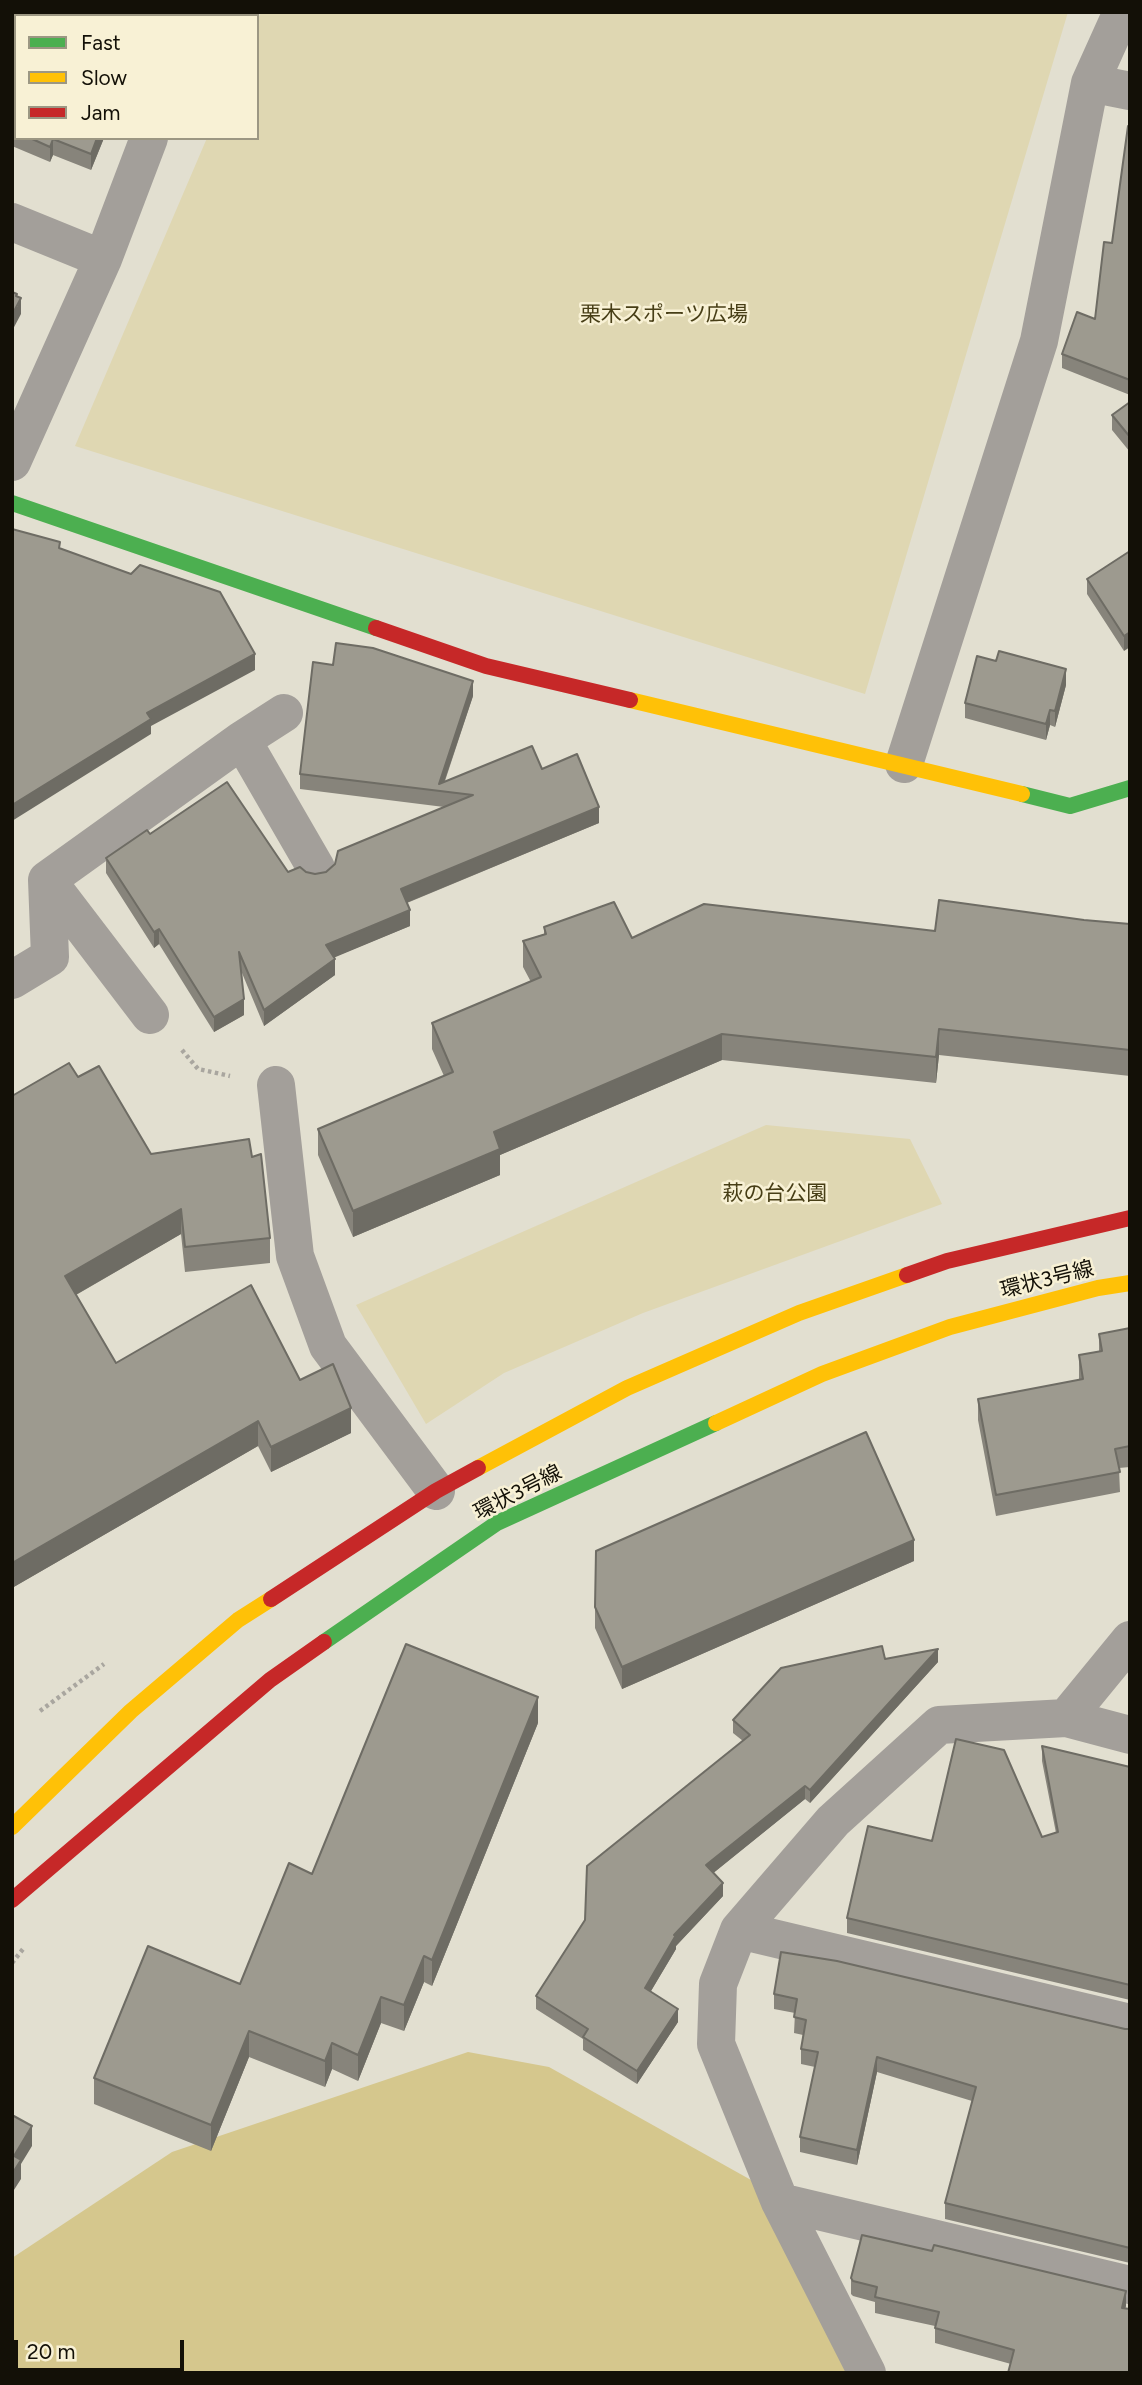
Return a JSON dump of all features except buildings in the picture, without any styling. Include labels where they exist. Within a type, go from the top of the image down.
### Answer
[{"type":"street","points":[[904,764],[1039,341],[1090,83],[1122,12]]},
{"type":"street","points":[[1090,83],[1130,91]]},
{"type":"street","points":[[12,462],[103,259],[148,140]]},
{"type":"street","points":[[12,222],[103,259]]},
{"type":"street","points":[[12,503],[486,666],[904,764],[1070,806],[1130,788]]},
{"type":"street","points":[[47,880],[284,712]]},
{"type":"street","points":[[242,740],[316,868]]},
{"type":"street","points":[[12,980],[50,957],[47,880]]},
{"type":"street","points":[[47,880],[150,1015]]},
{"type":"street","points":[[276,1085],[295,1256],[328,1346],[436,1491]]},
{"type":"street","name":"環状3号線","points":[[12,1827],[131,1711],[238,1620],[436,1491],[627,1388],[799,1313],[947,1262],[1130,1218]]},
{"type":"street","name":"環状3号線","points":[[12,1900],[270,1680],[497,1523],[822,1374],[950,1327],[1098,1288],[1130,1283]]},
{"type":"street","points":[[1066,1718],[1130,1640]]},
{"type":"street","points":[[867,2373],[780,2202],[716,2044],[718,1984],[739,1930],[833,1821],[939,1725],[1066,1718],[1130,1735]]},
{"type":"street","points":[[739,1930],[1130,2023]]},
{"type":"street","points":[[780,2202],[1130,2286]]},
{"type":"path","points":[[150,1015],[198,1069],[276,1085]]},
{"type":"path","points":[[12,1963],[30,1940]]},
{"type":"green space","name":"栗木スポーツ広場","points":[[261,12],[1068,12],[865,694],[75,446],[206,140],[259,140]]},
{"type":"green space","name":"萩の台公園","points":[[766,1125],[910,1139],[942,1204],[643,1313],[504,1373],[426,1424],[356,1305]]},
{"type":"shaded area","points":[[468,2052],[549,2067],[785,2199],[875,2373],[12,2373],[12,2258],[172,2152]]},
{"type":"traffic: fast","points":[[12,503],[376,628]]},
{"type":"traffic: fast","points":[[1022,794],[1070,806],[1130,788]]},
{"type":"traffic: fast","points":[[324,1642],[497,1523],[716,1423]]},
{"type":"traffic: slow","points":[[630,700],[1022,794]]},
{"type":"traffic: slow","points":[[478,1468],[627,1388],[799,1313],[907,1275]]},
{"type":"traffic: slow","points":[[716,1423],[822,1374],[950,1327],[1098,1288],[1130,1283]]},
{"type":"traffic: slow","points":[[12,1827],[131,1711],[238,1620],[271,1599]]},
{"type":"traffic: jam","points":[[376,628],[486,666],[630,700]]},
{"type":"traffic: jam","points":[[907,1275],[947,1261],[1130,1218]]},
{"type":"traffic: jam","points":[[271,1599],[436,1491],[478,1468]]},
{"type":"traffic: jam","points":[[12,1900],[270,1680],[324,1642]]}]
